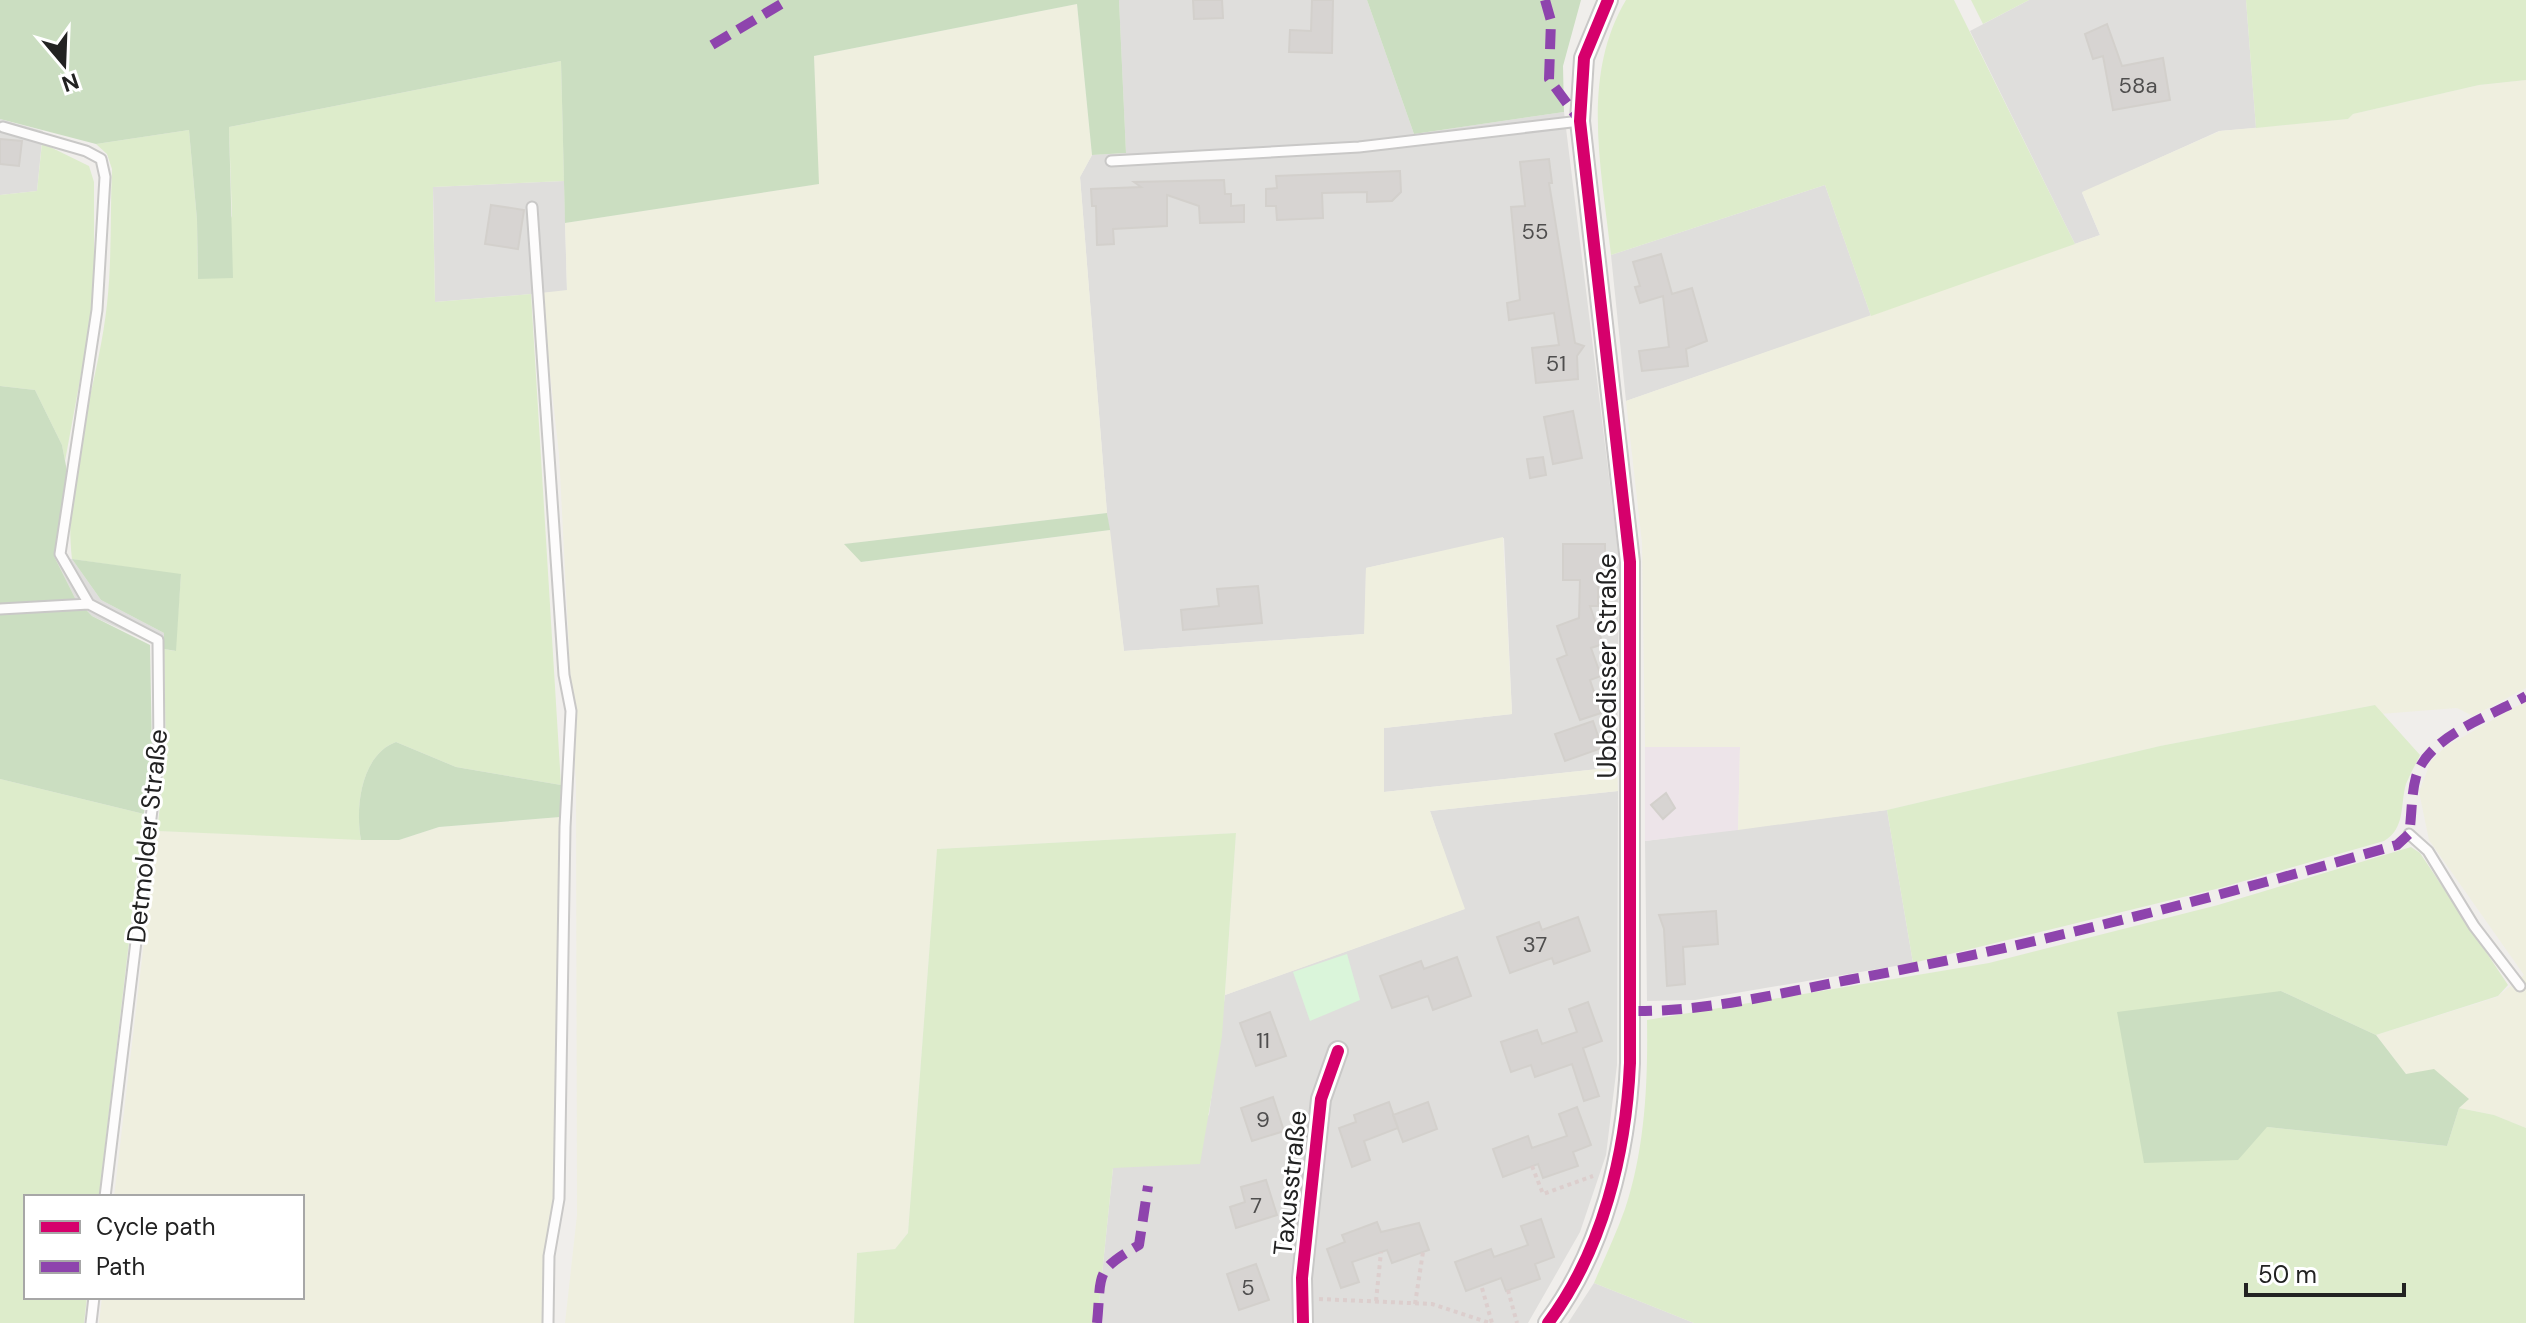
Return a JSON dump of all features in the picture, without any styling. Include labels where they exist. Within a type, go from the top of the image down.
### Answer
[{"type":"street","name":"Ubbedisser Straße","points":[[1548,1323],[1582,1261],[1615,1175],[1627,1112],[1632,1011],[1630,562],[1580,121],[1584,58],[1608,0]]},
{"type":"street","name":"Taxusstraße","points":[[1303,1323],[1302,1298],[1321,1099],[1338,1051]]},
{"type":"lane","points":[[1111,161],[1359,147],[1580,121]]},
{"type":"lane","points":[[0,609],[89,604],[60,554],[97,310],[105,177],[101,159],[86,151],[3,127]]},
{"type":"lane","points":[[532,207],[564,675],[571,711],[565,827],[559,1199],[549,1256],[548,1323]]},
{"type":"lane","name":"Detmolder Straße","points":[[89,604],[158,640],[159,752],[105,1195]]},
{"type":"lane","points":[[2409,834],[2428,851],[2474,926],[2520,986]]},
{"type":"lane","points":[[91,1323],[94,1299]]},
{"type":"path","points":[[1532,1166],[1543,1194],[1603,1173],[1615,1175]]},
{"type":"path","points":[[1376,1302],[1381,1252]]},
{"type":"path","points":[[1415,1304],[1423,1252]]},
{"type":"path","points":[[1482,1288],[1491,1323]]},
{"type":"path","points":[[1508,1290],[1517,1323]]},
{"type":"path","points":[[1302,1298],[1432,1304],[1491,1323]]},
{"type":"shaded area","points":[[1119,0],[1367,0],[1414,134],[1564,112],[1619,558],[1617,767],[1384,792],[1384,728],[1512,714],[1504,538],[1366,568],[1365,634],[1124,651],[1107,513],[1080,177],[1092,155],[1126,153]]},
{"type":"shaded area","points":[[2029,0],[2246,0],[2256,128],[2219,131],[2082,193],[2100,235],[2075,244],[1970,31]]},
{"type":"shaded area","points":[[0,119],[43,131],[37,191],[0,195]]},
{"type":"shaded area","points":[[564,181],[567,291],[435,302],[433,187]]},
{"type":"shaded area","points":[[1825,185],[1871,316],[1626,401],[1611,255]]},
{"type":"shaded area","points":[[54,556],[72,559],[101,600],[164,633],[164,649],[92,616],[75,598]]},
{"type":"shaded area","points":[[1645,747],[1740,747],[1738,830],[1645,841]]},
{"type":"shaded area","points":[[1618,791],[1617,1065],[1606,1155],[1580,1232],[1528,1323],[1097,1323],[1113,1168],[1209,1115],[1225,995],[1464,909],[1430,811]]},
{"type":"shaded area","points":[[1887,810],[1913,963],[1695,1000],[1647,1001],[1645,841]]},
{"type":"shaded area","points":[[1594,1283],[1694,1323],[1568,1323]]},
{"type":"green space","points":[[0,0],[1119,0],[1126,153],[1092,155],[1077,4],[814,56],[819,184],[565,223],[561,61],[229,127],[233,278],[198,279],[197,220],[189,130],[96,144],[0,119]]},
{"type":"green space","points":[[1367,0],[1581,0],[1563,66],[1564,112],[1414,134]]},
{"type":"green space","points":[[1626,0],[1954,0],[2075,244],[1871,316],[1825,185],[1611,255],[1600,158],[1599,92],[1603,61],[1612,30]]},
{"type":"green space","points":[[1971,0],[2029,0],[1983,24]]},
{"type":"green space","points":[[2246,0],[2526,0],[2526,80],[2479,85],[2353,114],[2348,119],[2256,128]]},
{"type":"green space","points":[[1077,4],[1092,155],[1080,177],[1107,513],[845,544],[862,562],[1110,530],[1124,651],[1364,634],[1366,568],[1503,537],[1512,714],[1384,728],[1384,792],[1617,767],[1618,791],[1430,811],[1465,909],[1225,995],[1236,833],[937,849],[908,1233],[895,1249],[857,1253],[854,1323],[565,1323],[577,1215],[576,785],[559,454],[541,293],[567,290],[565,223],[818,184],[814,56]]},
{"type":"green space","points":[[561,61],[564,181],[433,187],[433,202],[435,302],[531,294],[561,785],[456,767],[396,742],[375,758],[363,784],[359,813],[361,840],[157,831],[166,755],[164,649],[175,651],[181,575],[72,559],[70,527],[76,463],[103,336],[110,271],[112,169],[107,154],[96,144],[189,130],[197,220],[198,279],[232,216],[229,127]]},
{"type":"green space","points":[[2526,80],[2526,688],[2473,716],[2457,708],[2380,714],[2375,705],[2160,746],[1887,810],[1738,830],[1740,747],[1645,747],[1642,543],[1626,401],[2100,235],[2082,192],[2220,131],[2348,119],[2353,114],[2479,85]]},
{"type":"green space","points":[[42,143],[89,166],[94,182],[94,304],[65,461],[62,445],[35,390],[0,386],[0,195],[37,191]]},
{"type":"green space","points":[[0,386],[35,390],[62,445],[67,471],[54,556],[75,598],[92,616],[150,645],[152,753],[144,814],[0,779]]},
{"type":"green space","points":[[1107,513],[1110,530],[861,562],[844,544]]},
{"type":"green space","points":[[72,559],[181,574],[176,651],[164,649],[164,633],[101,600]]},
{"type":"green space","points":[[2526,701],[2526,1128],[2494,1115],[2459,1108],[2468,1099],[2406,1074],[2376,1035],[2497,997],[2524,975],[2429,840],[2419,792],[2431,761],[2445,747]]},
{"type":"green space","points":[[2375,705],[2420,755],[2406,784],[2399,823],[2384,841],[2216,889],[1913,963],[1887,810],[2160,746]]},
{"type":"green space","points":[[396,742],[456,767],[561,785],[560,817],[439,827],[399,840],[361,840],[360,798],[368,770],[384,749]]},
{"type":"green space","points":[[0,779],[144,814],[99,1195],[24,1195],[24,1299],[87,1299],[84,1323],[0,1323]]},
{"type":"green space","points":[[560,817],[559,1224],[547,1323],[99,1323],[102,1299],[304,1299],[304,1195],[114,1195],[157,831],[399,840],[439,827]]},
{"type":"green space","points":[[1236,833],[1222,1036],[1200,1164],[1113,1168],[1097,1323],[854,1323],[857,1253],[895,1249],[908,1233],[937,849]]},
{"type":"green space","points":[[2411,847],[2420,853],[2508,985],[2498,996],[2376,1035],[2281,991],[2267,1127],[2447,1146],[2459,1108],[2494,1115],[2526,1128],[2526,1323],[1694,1323],[1594,1283],[1625,1209],[1637,1163],[1646,1092],[1647,1020],[1989,963],[2218,905]]},
{"type":"green space","points":[[1347,954],[1360,1000],[1310,1021],[1293,972]]},
{"type":"green space","points":[[2281,991],[2376,1035],[2406,1074],[2434,1069],[2469,1099],[2459,1108],[2447,1146],[2267,1127],[2238,1160],[2144,1163],[2117,1012]]},
{"type":"building","points":[[1193,0],[1222,0],[1223,18],[1194,19]]},
{"type":"building","points":[[1312,0],[1333,0],[1332,53],[1289,52],[1290,30],[1311,31]]},
{"type":"building","points":[[2107,24],[2122,66],[2163,58],[2170,100],[2113,110],[2103,56],[2093,59],[2085,34]]},
{"type":"building","points":[[0,139],[22,141],[19,166],[0,164]]},
{"type":"building","points":[[1549,159],[1552,183],[1549,183],[1575,343],[1584,346],[1577,356],[1578,379],[1536,383],[1532,348],[1559,345],[1554,313],[1509,320],[1507,303],[1520,300],[1511,207],[1525,206],[1520,162]]},
{"type":"building","points":[[1400,171],[1401,192],[1392,201],[1367,202],[1367,192],[1322,193],[1323,218],[1277,220],[1276,206],[1266,206],[1266,189],[1277,188],[1276,176]]},
{"type":"building","points":[[1224,180],[1225,194],[1231,194],[1231,206],[1244,205],[1244,222],[1200,223],[1199,206],[1167,195],[1167,226],[1113,229],[1114,244],[1097,245],[1096,206],[1092,206],[1091,189],[1141,187],[1134,182]]},
{"type":"building","points":[[491,205],[524,210],[518,249],[485,244]]},
{"type":"building","points":[[1661,254],[1672,294],[1692,288],[1707,341],[1686,349],[1688,366],[1642,371],[1639,351],[1669,347],[1663,296],[1640,303],[1635,287],[1640,286],[1633,262]]},
{"type":"building","points":[[1573,411],[1582,458],[1553,464],[1544,417]]},
{"type":"building","points":[[1543,457],[1546,475],[1530,478],[1527,459]]},
{"type":"building","points":[[1563,544],[1605,544],[1605,580],[1598,580],[1598,606],[1590,606],[1603,644],[1591,648],[1601,676],[1590,680],[1601,713],[1580,720],[1557,659],[1567,655],[1557,626],[1579,618],[1580,580],[1563,580]]},
{"type":"building","points":[[1258,586],[1262,623],[1183,630],[1181,610],[1219,606],[1217,589]]},
{"type":"building","points":[[1593,721],[1602,748],[1565,761],[1555,734]]},
{"type":"building","points":[[1666,793],[1675,808],[1663,819],[1651,805]]},
{"type":"building","points":[[1716,911],[1718,944],[1683,947],[1685,984],[1667,986],[1664,929],[1659,915]]},
{"type":"building","points":[[1578,917],[1590,951],[1554,964],[1552,958],[1510,973],[1497,937],[1539,922],[1542,930]]},
{"type":"building","points":[[1457,957],[1471,996],[1433,1010],[1428,996],[1392,1008],[1380,976],[1421,961],[1424,969]]},
{"type":"building","points":[[1588,1002],[1602,1041],[1583,1048],[1599,1096],[1584,1101],[1572,1064],[1535,1077],[1531,1065],[1511,1072],[1501,1042],[1537,1030],[1542,1044],[1577,1032],[1569,1009]]},
{"type":"building","points":[[1270,1012],[1286,1056],[1256,1066],[1240,1023]]},
{"type":"building","points":[[1273,1097],[1284,1131],[1252,1141],[1241,1108]]},
{"type":"building","points":[[1389,1102],[1398,1128],[1364,1141],[1370,1160],[1352,1167],[1339,1128],[1356,1122],[1354,1115]]},
{"type":"building","points":[[1428,1102],[1437,1129],[1403,1142],[1393,1115]]},
{"type":"building","points":[[1577,1107],[1591,1145],[1573,1152],[1578,1166],[1543,1178],[1538,1164],[1503,1177],[1493,1149],[1528,1136],[1532,1148],[1567,1136],[1559,1114]]},
{"type":"building","points":[[1266,1180],[1277,1215],[1236,1228],[1230,1207],[1245,1202],[1241,1187]]},
{"type":"building","points":[[1541,1219],[1554,1257],[1535,1264],[1540,1279],[1506,1291],[1501,1278],[1466,1291],[1455,1262],[1491,1249],[1494,1257],[1528,1245],[1521,1226]]},
{"type":"building","points":[[1377,1222],[1381,1232],[1419,1223],[1429,1250],[1392,1263],[1387,1250],[1352,1262],[1359,1282],[1341,1288],[1327,1249],[1345,1242],[1342,1235]]},
{"type":"building","points":[[1256,1264],[1269,1300],[1239,1310],[1227,1274]]},
{"type":"marked path","points":[[712,45],[788,0]]},
{"type":"marked path","points":[[1545,0],[1551,21],[1549,79],[1580,121]]},
{"type":"marked path","points":[[1632,1011],[1686,1009],[1740,1001],[1918,967],[2193,902],[2397,845],[2409,834],[2416,777],[2433,749],[2463,728],[2526,696]]},
{"type":"marked path","points":[[1097,1323],[1103,1275],[1114,1262],[1139,1245],[1148,1186]]},
{"type":"cycle path","points":[[1548,1323],[1583,1264],[1608,1199],[1623,1131],[1630,1063],[1630,562],[1580,121],[1584,58],[1608,0]]},
{"type":"cycle path","points":[[1303,1323],[1302,1278],[1321,1099],[1338,1051]]}]
